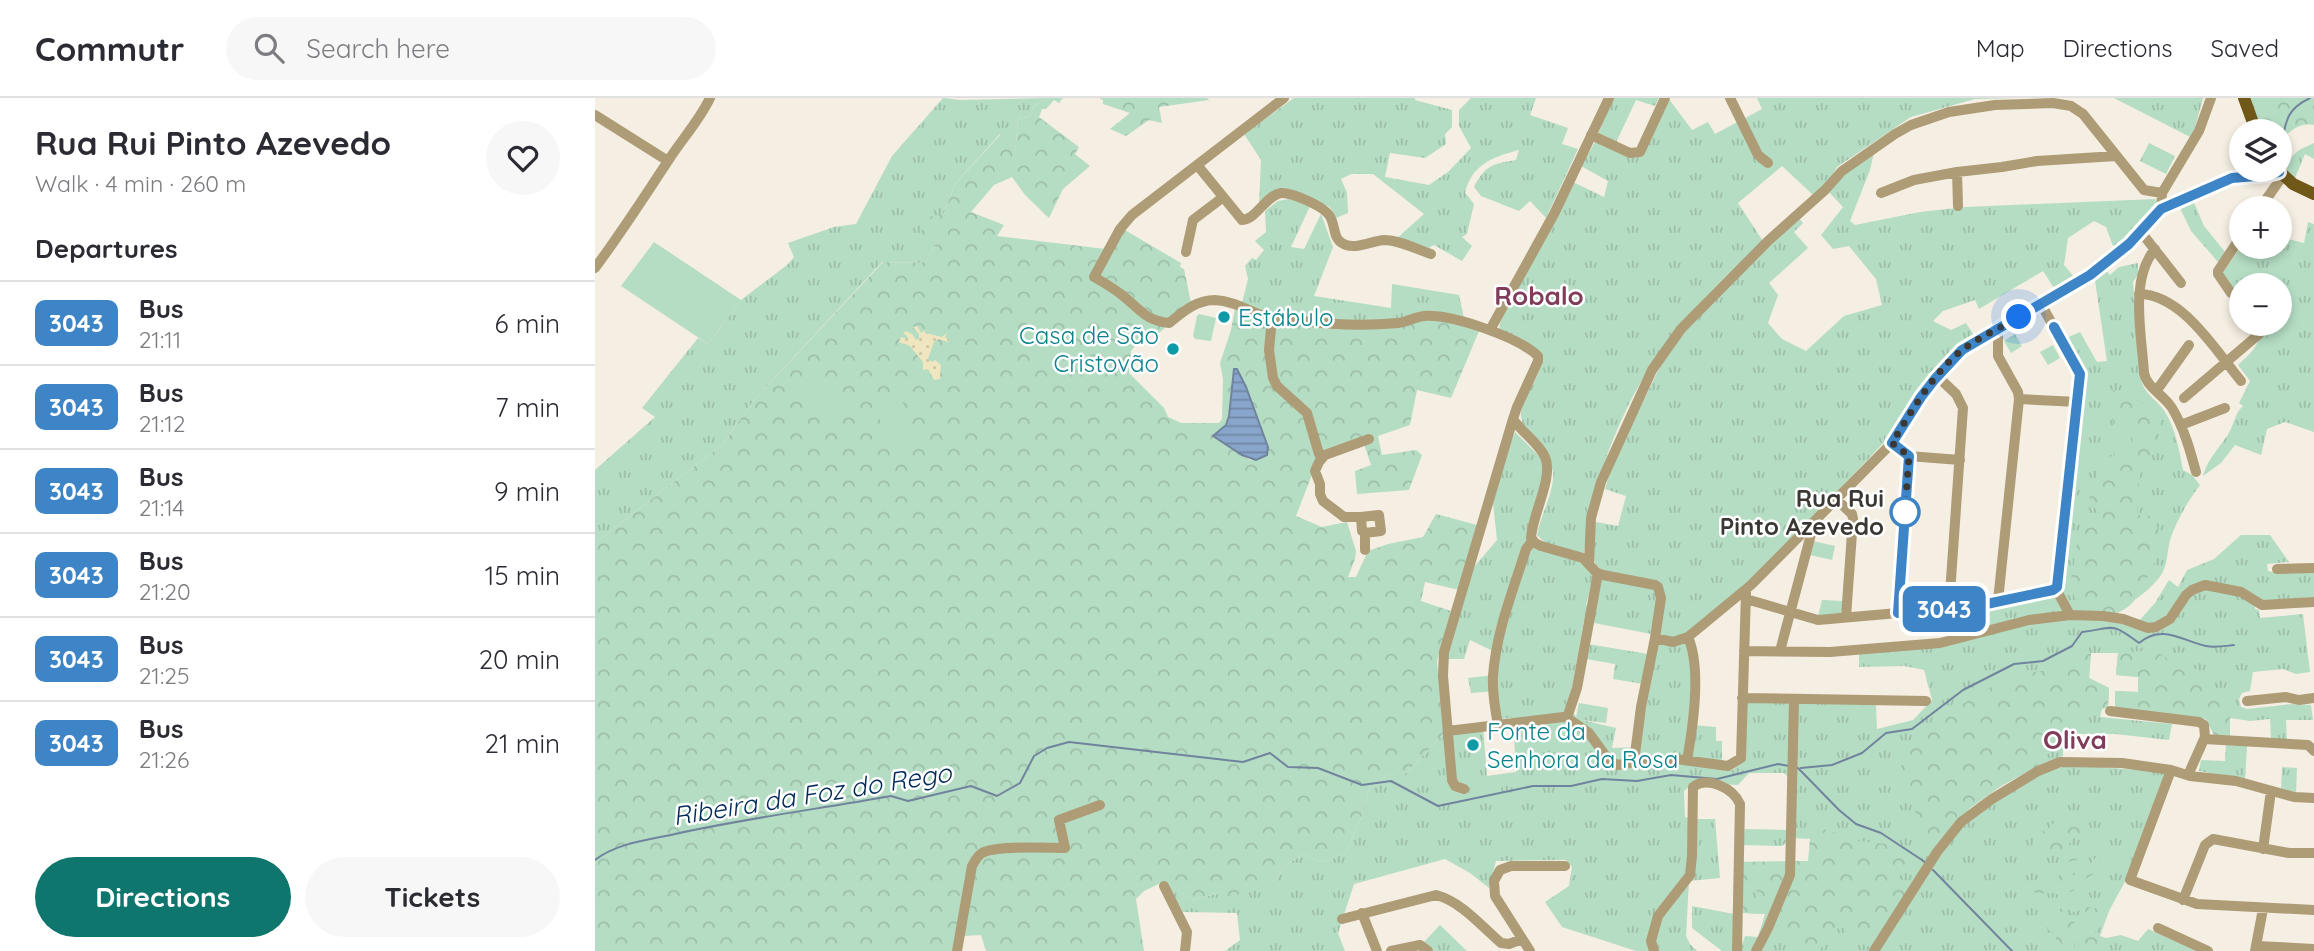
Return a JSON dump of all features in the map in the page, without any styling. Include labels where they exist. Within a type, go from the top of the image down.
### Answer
[{"type":"main road","points":[[2245,98],[2252,119]]},
{"type":"main road","points":[[2291,182],[2314,194]]},
{"type":"street","points":[[595,268],[701,117],[710,98]]},
{"type":"street","points":[[1284,98],[1126,221],[1094,276],[1125,297],[1146,317],[1163,322],[1169,323],[1191,306],[1214,300],[1246,307],[1272,318],[1317,323],[1401,323],[1423,316],[1445,318],[1490,330],[1538,356],[1537,365],[1513,419],[1444,652],[1443,676],[1452,780],[1455,786],[1464,789]]},
{"type":"street","points":[[1490,330],[1554,214],[1609,98]]},
{"type":"street","points":[[1591,135],[1635,154],[1644,145],[1665,98]]},
{"type":"street","points":[[1730,98],[1758,155],[1768,163]]},
{"type":"street","points":[[2161,209],[2162,193],[2199,131],[2211,98]]},
{"type":"street","points":[[1589,564],[1591,518],[1601,482],[1652,370],[1681,329],[1768,241],[1825,190],[1842,170],[1883,141],[1911,125],[1949,112],[1995,105],[2053,103],[2077,108],[2144,190],[2162,193]]},
{"type":"street","points":[[595,115],[668,161]]},
{"type":"street","points":[[2096,157],[2104,141]]},
{"type":"street","points":[[1881,193],[1914,180],[1957,172],[2037,161],[2116,156]]},
{"type":"street","points":[[1198,166],[1222,198],[1244,221],[1276,195],[1284,193],[1328,212],[1337,238],[1345,246],[1383,240],[1431,254]]},
{"type":"street","points":[[1957,172],[1958,206]]},
{"type":"street","points":[[1655,638],[1673,642],[1688,637],[1746,594],[1792,541],[1814,523],[1892,443],[1921,397],[1962,350],[2090,275],[2117,255],[2161,209],[2229,179]]},
{"type":"street","points":[[1186,252],[1193,220],[1222,198]]},
{"type":"street","points":[[2141,232],[2181,283]]},
{"type":"street","points":[[2155,250],[2143,269],[2140,280],[2144,373],[2148,384],[2157,390],[2173,409],[2196,472]]},
{"type":"street","points":[[2229,254],[2218,274],[2229,290]]},
{"type":"street","points":[[2139,294],[2163,299],[2187,316],[2241,381]]},
{"type":"street","points":[[2041,304],[2080,374],[2059,582],[2056,589]]},
{"type":"street","points":[[1272,318],[1269,350],[1273,377],[1277,386],[1307,413],[1319,454],[1325,455],[1369,439]]},
{"type":"street","points":[[1998,330],[1998,356],[2018,392],[2019,399],[1998,601]]},
{"type":"street","points":[[2184,398],[2257,336]]},
{"type":"street","points":[[2157,390],[2189,345]]},
{"type":"street","points":[[1937,376],[1957,394],[1963,408],[1949,608]]},
{"type":"street","points":[[2019,399],[2078,402]]},
{"type":"street","points":[[2181,425],[2225,408]]},
{"type":"street","points":[[1498,725],[1493,685],[1495,656],[1505,615],[1526,550],[1532,540],[1547,465],[1540,449],[1513,419]]},
{"type":"street","points":[[1892,443],[1909,456],[1960,460]]},
{"type":"street","points":[[1325,455],[1315,471],[1322,502],[1344,517],[1379,515],[1381,531],[1365,533],[1365,550]]},
{"type":"street","points":[[1898,613],[1909,456]]},
{"type":"street","points":[[1837,500],[1853,519],[1846,617]]},
{"type":"street","points":[[1361,517],[1362,531]]},
{"type":"street","points":[[1780,652],[1814,523]]},
{"type":"street","points":[[1532,540],[1541,546],[1583,558],[1598,573],[1658,587],[1661,598],[1641,706],[1634,762]]},
{"type":"street","points":[[2277,569],[2314,568]]},
{"type":"street","points":[[1567,718],[1577,688],[1598,573]]},
{"type":"street","points":[[1744,651],[1844,652],[1940,643],[2029,620],[2070,615],[2103,616],[2123,619],[2148,628],[2156,627],[2170,619],[2186,595],[2205,585],[2241,592],[2262,605],[2314,602]]},
{"type":"street","points":[[1746,594],[1818,620],[1977,606],[2056,589]]},
{"type":"street","points":[[2056,589],[2070,615]]},
{"type":"street","points":[[1447,732],[1545,718],[1567,718],[1589,733],[1610,762],[1618,765],[1659,759],[1728,766],[1739,761],[1746,594]]},
{"type":"street","points":[[1687,760],[1695,690],[1694,656],[1688,637]]},
{"type":"street","points":[[2247,701],[2286,697],[2299,700],[2314,698]]},
{"type":"street","points":[[1742,698],[1926,701]]},
{"type":"street","points":[[1756,951],[1790,875],[1794,700]]},
{"type":"street","points":[[2110,711],[2199,722],[2206,730],[2204,740],[2188,775]]},
{"type":"street","points":[[2204,740],[2308,745],[2314,751]]},
{"type":"street","points":[[1874,951],[1937,852],[1961,822],[2038,771],[2060,762],[2122,763],[2236,781],[2294,797],[2314,798]]},
{"type":"street","points":[[2171,770],[2130,880],[2197,904],[2314,910]]},
{"type":"street","points":[[1654,951],[1651,942],[1658,916],[1690,875],[1693,787],[1701,783],[1715,784],[1729,790],[1740,804],[1737,951]]},
{"type":"street","points":[[2263,849],[2270,791]]},
{"type":"street","points":[[957,951],[972,866],[976,858],[981,853],[993,850],[1068,851],[1059,820],[1100,805]]},
{"type":"street","points":[[2183,900],[2208,841],[2218,838],[2263,849],[2298,854],[2314,853]]},
{"type":"street","points":[[1530,951],[1495,896],[1494,881],[1500,870],[1511,866],[1565,866]]},
{"type":"street","points":[[1164,886],[1187,932],[1185,951]]},
{"type":"street","points":[[1342,919],[1436,895],[1469,913],[1501,943],[1509,944],[1522,939]]},
{"type":"street","points":[[2263,909],[2256,949],[2314,949]]},
{"type":"street","points":[[1361,914],[1377,951]]},
{"type":"street","points":[[2158,928],[2209,951]]},
{"type":"street","points":[[1391,951],[1418,945],[1428,951]]},
{"type":"green space","points":[[943,98],[1049,98],[1034,106],[1029,117],[1018,119],[1015,156],[1000,134],[955,184],[944,213],[939,238],[925,263],[882,262],[754,400],[723,444],[595,543],[595,470],[655,417],[642,408],[698,338],[708,344],[741,300],[787,265],[794,257],[788,243],[834,227],[856,224],[892,156]]},
{"type":"green space","points":[[1049,98],[1063,98],[1059,103],[1054,100],[1046,109],[1042,109],[1039,117],[1079,147],[1075,154],[1090,166],[1063,189],[1049,218],[1025,195],[1012,177],[994,185],[971,212],[1004,225],[997,236],[1105,249],[1123,229],[1181,263],[1191,303],[1156,336],[1145,333],[1131,351],[1129,373],[1164,408],[1168,417],[1181,423],[1219,423],[1222,419],[1223,379],[1220,363],[1235,309],[1296,324],[1445,320],[1479,331],[1451,398],[1417,390],[1410,425],[1378,436],[1382,455],[1416,450],[1422,455],[1409,490],[1357,494],[1355,471],[1371,465],[1364,444],[1318,459],[1296,516],[1322,527],[1347,522],[1356,551],[1348,577],[1356,577],[1368,551],[1423,537],[1436,514],[1477,525],[1459,590],[1425,582],[1421,601],[1451,611],[1437,661],[1444,734],[1404,775],[1386,776],[1368,790],[1364,810],[1347,851],[1335,858],[1321,861],[1304,854],[1284,866],[1276,880],[1229,898],[1217,894],[1191,900],[1165,881],[1144,891],[1136,899],[1144,951],[986,951],[981,935],[963,936],[952,951],[595,951],[595,543],[723,444],[754,400],[883,262],[925,263],[939,238],[923,235],[919,220],[944,213],[955,184],[1001,134],[1015,154],[1018,119],[1029,117],[1034,106]],"holes":[[[1237,369],[1268,446],[1268,450],[1250,460],[1213,436],[1226,425],[1232,400],[1232,383]]]},
{"type":"green space","points":[[1099,98],[1209,100],[1159,107],[1162,123],[1149,120],[1126,136],[1110,129],[1130,113],[1103,104],[1103,100]]},
{"type":"green space","points":[[1294,98],[1415,98],[1452,110],[1452,127],[1445,134],[1446,144],[1425,158],[1390,153],[1385,177],[1429,185],[1448,172],[1471,148],[1459,126],[1459,110],[1471,98],[1536,98],[1530,115],[1568,128],[1562,144],[1578,149],[1546,218],[1530,201],[1519,211],[1481,196],[1474,187],[1486,170],[1516,160],[1519,150],[1492,159],[1478,168],[1465,193],[1474,204],[1467,234],[1462,237],[1472,246],[1462,261],[1434,245],[1427,249],[1396,239],[1424,214],[1373,174],[1351,174],[1341,179],[1347,193],[1348,213],[1336,218],[1330,207],[1285,189],[1259,206],[1261,160],[1244,134]]},
{"type":"green space","points":[[1612,98],[1659,98],[1655,106],[1636,100],[1613,149],[1639,154],[1669,99],[1692,130],[1708,122],[1715,134],[1762,109],[1757,98],[2017,98],[1975,99],[1911,117],[1837,167],[1827,185],[1813,195],[1782,166],[1738,203],[1763,241],[1689,315],[1643,378],[1606,459],[1591,507],[1584,554],[1545,543],[1537,535],[1552,487],[1553,472],[1546,456],[1525,428],[1521,412],[1538,373],[1540,357],[1499,332],[1507,308],[1573,182],[1604,197],[1608,181],[1581,166],[1595,142]]},
{"type":"green space","points":[[2114,98],[2203,98],[2192,138]]},
{"type":"green space","points":[[2249,98],[2314,98],[2314,125],[2300,126],[2292,130],[2292,119],[2256,119]]},
{"type":"green space","points":[[2149,143],[2175,156],[2166,174],[2140,161]]},
{"type":"green space","points":[[2314,143],[2314,159],[2305,154],[2295,178],[2292,175],[2292,156]]},
{"type":"green space","points":[[1874,153],[1850,221],[1855,225],[1920,212],[1965,207],[2155,199],[2158,207],[2114,249],[2106,227],[2094,221],[2068,238],[2064,265],[2076,279],[2056,291],[2043,271],[1979,309],[1975,300],[1943,311],[1933,321],[1951,330],[1966,323],[1975,337],[1957,348],[1936,369],[1891,435],[1757,576],[1703,622],[1679,637],[1663,637],[1658,633],[1661,586],[1614,575],[1598,567],[1594,561],[1592,542],[1596,522],[1618,526],[1626,496],[1605,489],[1612,466],[1667,352],[1692,323],[1798,217],[1803,223],[1794,232],[1808,248],[1769,283],[1778,295],[1768,323],[1782,339],[1806,351],[1844,316],[1882,305],[1876,279],[1849,246],[1833,249],[1821,235],[1843,207],[1827,190],[1849,168]]},
{"type":"green space","points":[[2192,198],[2204,226],[2226,253],[2219,263],[2191,231],[2178,204]]},
{"type":"green space","points":[[1289,199],[1311,204],[1291,247],[1304,249],[1321,214],[1333,247],[1314,296],[1391,308],[1392,284],[1459,295],[1464,318],[1339,323],[1290,319],[1257,311],[1242,303],[1248,279],[1245,266],[1252,258],[1256,260],[1264,250],[1255,241],[1266,232],[1265,211],[1278,201]]},
{"type":"green space","points":[[2308,222],[2314,224],[2314,432],[2285,422],[2267,429],[2261,455],[2235,445],[2221,463],[2203,476],[2208,463],[2243,406],[2239,403],[2250,381],[2238,365],[2252,351],[2259,336],[2292,336],[2292,273],[2229,273],[2229,284],[2222,274],[2232,259],[2292,259],[2292,240],[2304,243]]},
{"type":"green space","points":[[654,242],[741,300],[708,344],[621,286]]},
{"type":"green space","points":[[2138,263],[2138,275],[2133,282],[2141,381],[2169,419],[2177,440],[2183,470],[2192,475],[2200,485],[2174,530],[2166,563],[2159,578],[2117,613],[2138,622],[2155,603],[2169,580],[2178,587],[2187,570],[2214,559],[2241,535],[2270,535],[2289,562],[2267,564],[2268,571],[2276,573],[2314,570],[2314,597],[2261,601],[2255,609],[2259,610],[2260,618],[2303,614],[2310,672],[2296,674],[2283,669],[2253,672],[2250,691],[2242,693],[2239,699],[2241,707],[2247,709],[2292,704],[2311,705],[2313,720],[2286,720],[2287,740],[2271,739],[2270,719],[2250,721],[2230,718],[2230,737],[2214,735],[2206,719],[2115,691],[2138,692],[2138,677],[2116,675],[2118,653],[2091,653],[2089,678],[2109,688],[2108,707],[2102,709],[2100,717],[2172,724],[2169,740],[2115,734],[2063,734],[2063,756],[2037,766],[2001,786],[1970,808],[1947,832],[1872,951],[1740,951],[1745,936],[1758,937],[1765,914],[1743,913],[1742,862],[1809,861],[1810,839],[1792,838],[1782,846],[1742,845],[1745,829],[1787,830],[1788,777],[1784,773],[1749,773],[1738,785],[1694,783],[1684,791],[1685,817],[1715,819],[1720,878],[1689,881],[1686,936],[1697,951],[1636,951],[1562,927],[1545,902],[1569,886],[1572,867],[1566,860],[1496,861],[1489,888],[1445,859],[1354,884],[1338,933],[1345,951],[1225,951],[1240,940],[1237,913],[1183,912],[1165,880],[1191,900],[1276,880],[1284,866],[1304,854],[1325,861],[1347,851],[1364,810],[1368,790],[1386,776],[1405,774],[1444,734],[1483,728],[1487,776],[1516,772],[1513,718],[1499,719],[1496,691],[1471,693],[1468,678],[1494,675],[1497,653],[1470,640],[1464,659],[1445,659],[1473,568],[1497,540],[1493,503],[1501,470],[1515,432],[1542,459],[1544,478],[1532,538],[1566,552],[1589,568],[1594,575],[1586,605],[1595,608],[1597,590],[1602,579],[1652,587],[1657,596],[1651,634],[1584,621],[1569,705],[1576,717],[1579,703],[1608,708],[1606,723],[1582,720],[1616,728],[1612,748],[1639,747],[1657,642],[1693,635],[1693,725],[1716,727],[1716,741],[1722,741],[1722,769],[1732,770],[1742,762],[1743,700],[1876,704],[1877,729],[1913,720],[1932,700],[1924,670],[1904,666],[1859,667],[1859,652],[1925,646],[1979,630],[1976,609],[2058,594],[2065,585],[2084,373],[2064,339],[2080,332],[2097,362],[2107,361],[2095,281],[2092,278],[2104,268],[2110,275],[2119,267]]},
{"type":"green space","points":[[1199,314],[1216,318],[1211,341],[1195,339],[1193,336]]},
{"type":"green space","points":[[2015,334],[2022,346],[2011,353],[2004,341]]},
{"type":"green space","points":[[2053,345],[2060,358],[2048,365],[2040,352]]},
{"type":"green space","points":[[813,381],[840,404],[828,418],[801,395]]},
{"type":"green space","points":[[2110,389],[2149,406],[2162,419],[2155,452],[2140,462],[2137,515],[2153,516],[2159,542],[2156,558],[2134,601],[2121,611],[2102,614],[2087,609],[2076,600],[2071,583],[2080,536],[2088,526],[2102,517],[2089,501],[2098,474],[2116,452],[2133,444],[2131,432],[2116,429],[2110,409]]},
{"type":"green space","points":[[900,395],[916,437],[890,447],[874,405]]},
{"type":"green space","points":[[1813,541],[1835,546],[1832,560],[1810,555]]},
{"type":"green space","points":[[1822,600],[1844,601],[1841,614],[1818,616]]},
{"type":"green space","points":[[1588,644],[1648,654],[1643,684],[1613,679],[1615,664],[1586,659]]},
{"type":"green space","points":[[2155,650],[2173,663],[2196,669],[2212,681],[2223,704],[2234,707],[2230,718],[2230,737],[2214,735],[2206,719],[2115,709],[2115,691],[2138,692],[2138,677],[2116,675],[2118,653]]},
{"type":"green space","points":[[2091,653],[2089,678],[2109,688],[2108,707],[2069,713],[2055,750],[2041,758],[2037,766],[2001,786],[1970,808],[1938,845],[1924,831],[1914,810],[1913,797],[1901,781],[1899,771],[1908,749],[1923,734],[1966,702],[2011,675],[2042,671]]},
{"type":"green space","points":[[2226,745],[2247,746],[2245,780],[2199,771],[2201,760],[2225,761]]},
{"type":"green space","points":[[2071,765],[2165,772],[2128,876],[2109,911],[2100,936],[2106,938],[2121,935],[2138,941],[2148,929],[2197,951],[1877,951],[1938,857],[1966,821],[2042,772]]},
{"type":"green space","points":[[2282,767],[2297,768],[2296,793],[2281,789]]},
{"type":"green space","points":[[2079,817],[2088,822],[2091,832],[2081,837],[2075,836],[2067,846],[2069,851],[2076,852],[2079,856],[2077,860],[2067,862],[2053,851],[2043,854],[2031,852],[2034,842],[2032,836],[2041,830],[2048,837],[2052,824],[2060,822],[2069,827]]},
{"type":"green space","points":[[1826,829],[1855,841],[1887,844],[1907,851],[1908,865],[1892,866],[1892,875],[1915,886],[1873,948],[1851,940],[1843,928],[1834,929],[1834,938],[1817,951],[1791,951],[1790,937],[1786,931],[1774,925],[1771,911],[1765,914],[1743,913],[1743,900],[1756,901],[1757,891],[1743,890],[1742,862],[1808,861],[1810,839]]},
{"type":"green space","points":[[2100,856],[2101,860],[2093,875],[2076,883],[2075,890],[2060,896],[2055,893],[2034,892],[2041,887],[2041,879],[2049,883],[2061,874],[2077,875]]},
{"type":"green space","points":[[2072,904],[2109,911],[2094,934],[2100,937],[2096,951],[2068,951],[2056,939],[2054,933],[2047,929],[2049,926],[2042,914],[2050,914],[2062,908],[2067,910],[2063,915],[2063,922],[2075,923],[2072,933],[2063,936],[2073,940],[2075,949],[2079,945],[2081,923],[2088,916],[2081,910],[2073,912],[2069,907]]},
{"type":"green space","points":[[1692,906],[1734,914],[1734,951],[1722,951],[1692,928]]},
{"type":"green space","points":[[1440,925],[1467,951],[1434,951],[1424,942]]},
{"type":"sand","points":[[917,326],[921,333],[924,330],[925,333],[942,337],[947,333],[945,337],[948,342],[939,339],[934,342],[928,359],[941,365],[940,379],[934,380],[928,369],[923,370],[923,362],[910,346],[899,342],[901,337],[908,339],[903,333],[906,331],[916,340],[919,339],[919,334],[913,327]]},
{"type":"water","points":[[1234,369],[1237,369],[1246,387],[1268,447],[1267,455],[1256,460],[1242,455],[1213,436],[1226,425],[1229,416]]},
{"type":"waterway","points":[[2288,119],[2296,107],[2310,98]]},
{"type":"waterway","points":[[1801,768],[1832,765],[1862,753],[1886,733],[1912,729],[1963,690],[2014,664],[2043,661],[2072,646],[2082,632],[2112,628],[2122,631],[2139,643],[2147,637],[2164,634],[2209,647],[2234,645]]},
{"type":"waterway","name":"Ribeira da Foz do Rego","points":[[595,860],[613,850],[644,840],[891,796],[908,801],[971,786],[997,796],[1020,783],[1034,756],[1047,748],[1069,742],[1243,762],[1270,753],[1288,767],[1318,768],[1362,785],[1391,781],[1438,806],[1533,786],[1571,786],[1602,779],[1637,781],[1671,775],[1717,779],[1778,764],[1789,766]]},
{"type":"waterway","name":"Ribeira da Foz do Rego","points":[[1798,768],[1856,824],[1881,833],[1925,862]]},
{"type":"waterway","name":"Ribeira da Foz do Rego","points":[[1933,870],[2012,951]]},
{"type":"bus line","name":"3043","points":[[2054,327],[2080,374],[2059,582],[2056,589],[1977,606],[1898,613],[1909,456],[1892,443],[1921,397],[1962,350],[2090,275],[2129,244],[2161,209],[2229,179]]},
{"type":"place","name":"Estábulo","points":[[1224,317]]},
{"type":"place","name":"Casa de São Cristovão","points":[[1173,349]]},
{"type":"place","name":"Rua Rui Pinto Azevedo","points":[[1905,512]]},
{"type":"place","name":"Fonte da Senhora da Rosa","points":[[1473,745]]},
{"type":"district","name":"Robalo","points":[[1539,295]]},
{"type":"district","name":"Oliva","points":[[2075,739]]},
{"type":"route","points":[[1905,512],[1909,456],[1892,443],[1921,397],[1962,350],[2019,317]]}]
